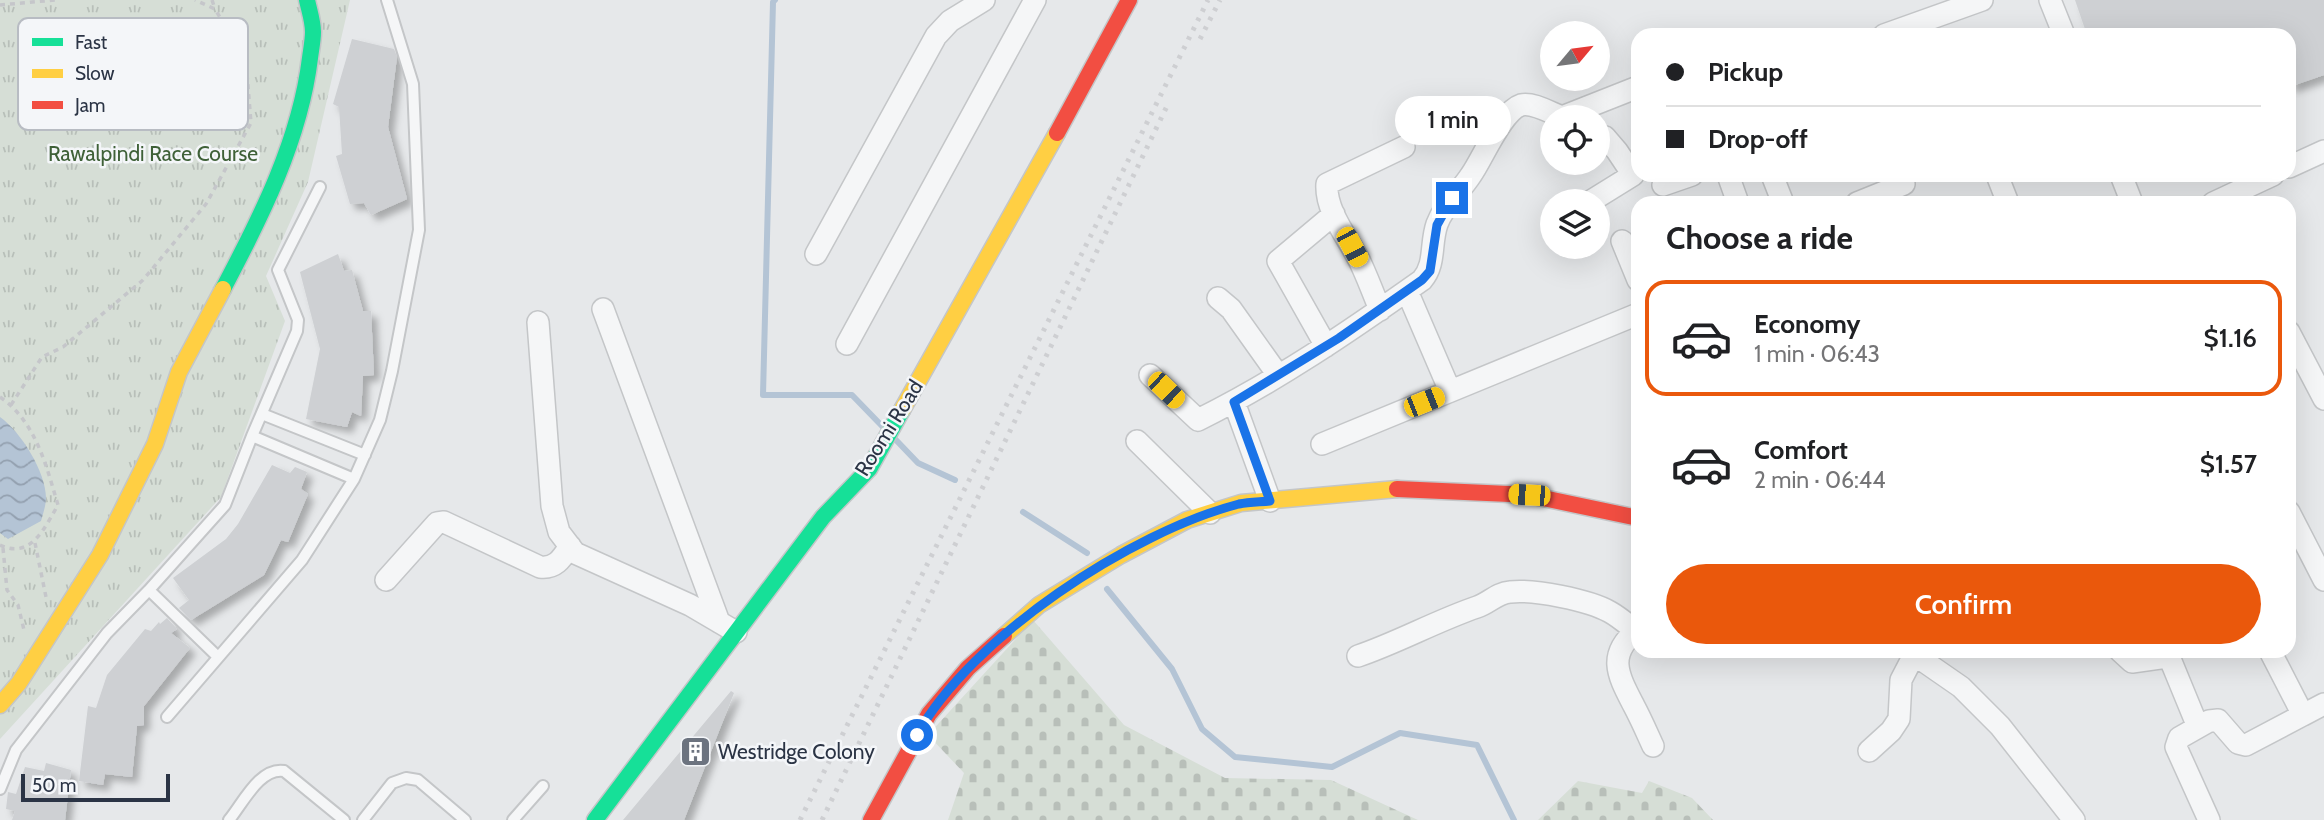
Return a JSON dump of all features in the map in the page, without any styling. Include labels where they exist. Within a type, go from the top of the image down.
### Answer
[{"type":"street","points":[[0,705],[19,682],[66,612],[100,555],[155,444],[179,372],[248,242],[284,160],[308,75],[313,32],[307,0]]},
{"type":"street","points":[[816,254],[936,36],[950,21],[984,0]]},
{"type":"street","points":[[847,344],[1035,0]]},
{"type":"street","name":"Roomi Road","points":[[595,820],[727,627],[823,517],[869,469],[1129,0]]},
{"type":"street","points":[[1938,26],[1982,0]]},
{"type":"street","points":[[2050,0],[2061,28]]},
{"type":"street","points":[[1150,375],[1198,420],[1234,402],[1380,310],[1430,271],[1437,225],[1452,198],[1471,176],[1502,122],[1518,105],[1528,104],[1562,117],[1631,90]]},
{"type":"street","points":[[1631,143],[1611,144],[1631,172]]},
{"type":"street","points":[[1380,310],[1361,263],[1334,214],[1326,193],[1327,184],[1404,147]]},
{"type":"street","points":[[2296,164],[2324,151]]},
{"type":"street","points":[[1610,189],[1631,176]]},
{"type":"street","points":[[1663,185],[1672,182]]},
{"type":"street","points":[[2228,196],[2258,182]]},
{"type":"street","points":[[1878,196],[1905,187]]},
{"type":"street","points":[[1326,346],[1278,261],[1334,214]]},
{"type":"street","points":[[1622,241],[1631,264]]},
{"type":"street","points":[[1407,291],[1450,391]]},
{"type":"street","points":[[1219,298],[1237,318],[1278,375]]},
{"type":"street","points":[[603,309],[727,627]]},
{"type":"street","points":[[1322,444],[1631,317]]},
{"type":"street","points":[[538,322],[552,506],[559,532],[575,553],[680,600],[727,627]]},
{"type":"street","points":[[2296,345],[2324,399]]},
{"type":"street","points":[[1234,402],[1270,501]]},
{"type":"street","points":[[1137,441],[1210,513]]},
{"type":"street","points":[[871,820],[929,714],[968,668],[1039,605],[1121,555],[1187,520],[1241,503],[1399,488],[1529,495],[1631,517]]},
{"type":"street","points":[[386,580],[437,523],[444,522],[540,567],[549,568],[558,563],[570,546]]},
{"type":"street","points":[[2296,526],[2324,580]]},
{"type":"street","points":[[1357,656],[1391,645],[1458,612],[1478,607],[1499,594],[1512,591],[1585,601],[1610,612],[1631,626]]},
{"type":"street","points":[[1631,636],[1622,645],[1618,655],[1618,675],[1653,746]]},
{"type":"street","points":[[1869,751],[1891,731],[1899,719],[1901,680],[1909,658]]},
{"type":"street","points":[[1918,658],[1961,687],[2000,726],[2074,820]]},
{"type":"street","points":[[2128,658],[2132,662],[2160,658]]},
{"type":"street","points":[[2171,658],[2198,727]]},
{"type":"street","points":[[2274,658],[2303,715]]},
{"type":"street","points":[[2209,820],[2176,747],[2179,738],[2218,720],[2238,743],[2246,746],[2324,704]]},
{"type":"lane","points":[[167,717],[302,560],[354,479],[380,420],[419,230],[413,83],[387,0]]},
{"type":"lane","points":[[0,789],[4,773],[16,750],[107,633],[225,505],[299,325],[279,275],[279,265],[320,187]]},
{"type":"lane","points":[[262,414],[365,456]]},
{"type":"lane","points":[[252,436],[354,479]]},
{"type":"lane","points":[[149,590],[218,657]]},
{"type":"lane","points":[[229,820],[264,775],[275,769],[284,771],[344,820]]},
{"type":"lane","points":[[363,820],[392,783],[406,778],[418,780],[465,820]]},
{"type":"lane","points":[[513,820],[543,786]]},
{"type":"path","points":[[0,5],[55,0]]},
{"type":"path","points":[[195,0],[215,9]]},
{"type":"path","points":[[212,0],[220,18]]},
{"type":"path","points":[[248,86],[251,123],[248,128]]},
{"type":"path","points":[[11,405],[42,357],[63,347],[142,280],[205,204],[247,130]]},
{"type":"path","points":[[0,397],[11,405],[39,443],[58,505],[35,541],[24,549],[2,546],[7,590],[18,605],[24,629],[22,638]]},
{"type":"path","points":[[35,541],[46,598],[66,612]]},
{"type":"green space","name":"Rawalpindi Race Course","points":[[0,0],[350,0],[308,182],[266,276],[285,321],[221,497],[0,739]]},
{"type":"green space","points":[[1033,620],[1124,725],[1225,778],[1331,780],[1418,820],[948,820],[964,773],[928,735]]},
{"type":"green space","points":[[1578,781],[1642,793],[1649,781],[1692,798],[1713,820],[1538,820]]},
{"type":"water","points":[[0,417],[16,432],[31,453],[42,476],[46,498],[41,521],[8,539],[0,533]]},
{"type":"building","points":[[2075,0],[2324,0],[2324,75],[2296,85],[2296,28],[2085,28]]},
{"type":"building","points":[[352,39],[394,49],[397,57],[388,127],[407,199],[371,215],[364,203],[350,204],[336,156],[342,154],[339,107],[333,104]]},
{"type":"building","points":[[338,254],[344,271],[352,270],[363,311],[371,311],[374,375],[363,376],[361,416],[352,412],[347,427],[306,419],[320,349],[300,272]]},
{"type":"building","points":[[272,465],[290,473],[295,467],[307,472],[301,489],[308,494],[288,542],[281,540],[264,575],[191,620],[179,608],[189,600],[173,578],[226,539],[238,524]]},
{"type":"building","points":[[167,618],[177,629],[171,633],[190,648],[144,706],[144,725],[137,726],[132,777],[105,774],[103,785],[79,781],[88,706],[96,708],[107,675],[145,629],[151,631]]},
{"type":"building","name":"Westridge Colony","points":[[731,691],[734,693],[684,820],[623,820]]},
{"type":"building","points":[[46,763],[71,770],[65,820],[12,820],[15,811],[6,809],[8,792],[16,794],[25,767],[44,771]]},
{"type":"waterway","points":[[775,0],[763,395],[852,395],[883,427]]},
{"type":"waterway","points":[[896,440],[918,463],[955,480]]},
{"type":"waterway","points":[[1023,512],[1087,553]]},
{"type":"waterway","points":[[1107,589],[1172,669],[1202,729],[1235,757],[1332,767],[1400,733],[1477,745],[1514,820]]},
{"type":"railway","points":[[800,820],[1208,0]]},
{"type":"railway","points":[[1200,39],[1220,0]]},
{"type":"railway","points":[[822,820],[1168,104]]},
{"type":"traffic: fast","points":[[223,289],[265,206],[298,119],[313,38],[307,0]]},
{"type":"traffic: fast","points":[[595,820],[823,517],[869,469],[902,410]]},
{"type":"traffic: slow","points":[[902,410],[1057,133]]},
{"type":"traffic: slow","points":[[0,705],[19,683],[100,555],[155,444],[179,372],[223,289]]},
{"type":"traffic: slow","points":[[1004,636],[1039,605],[1121,555],[1187,520],[1241,503],[1397,489]]},
{"type":"traffic: jam","points":[[1057,133],[1129,0]]},
{"type":"traffic: jam","points":[[1397,489],[1529,495],[1631,517]]},
{"type":"traffic: jam","points":[[871,820],[929,714],[968,668],[1004,636]]},
{"type":"place","name":"Westridge Colony","points":[[695,752]]},
{"type":"route","points":[[917,735],[929,714],[968,668],[1039,605],[1121,555],[1187,520],[1241,503],[1270,501],[1234,402],[1339,338],[1422,280],[1430,271],[1437,225],[1452,198]]}]
